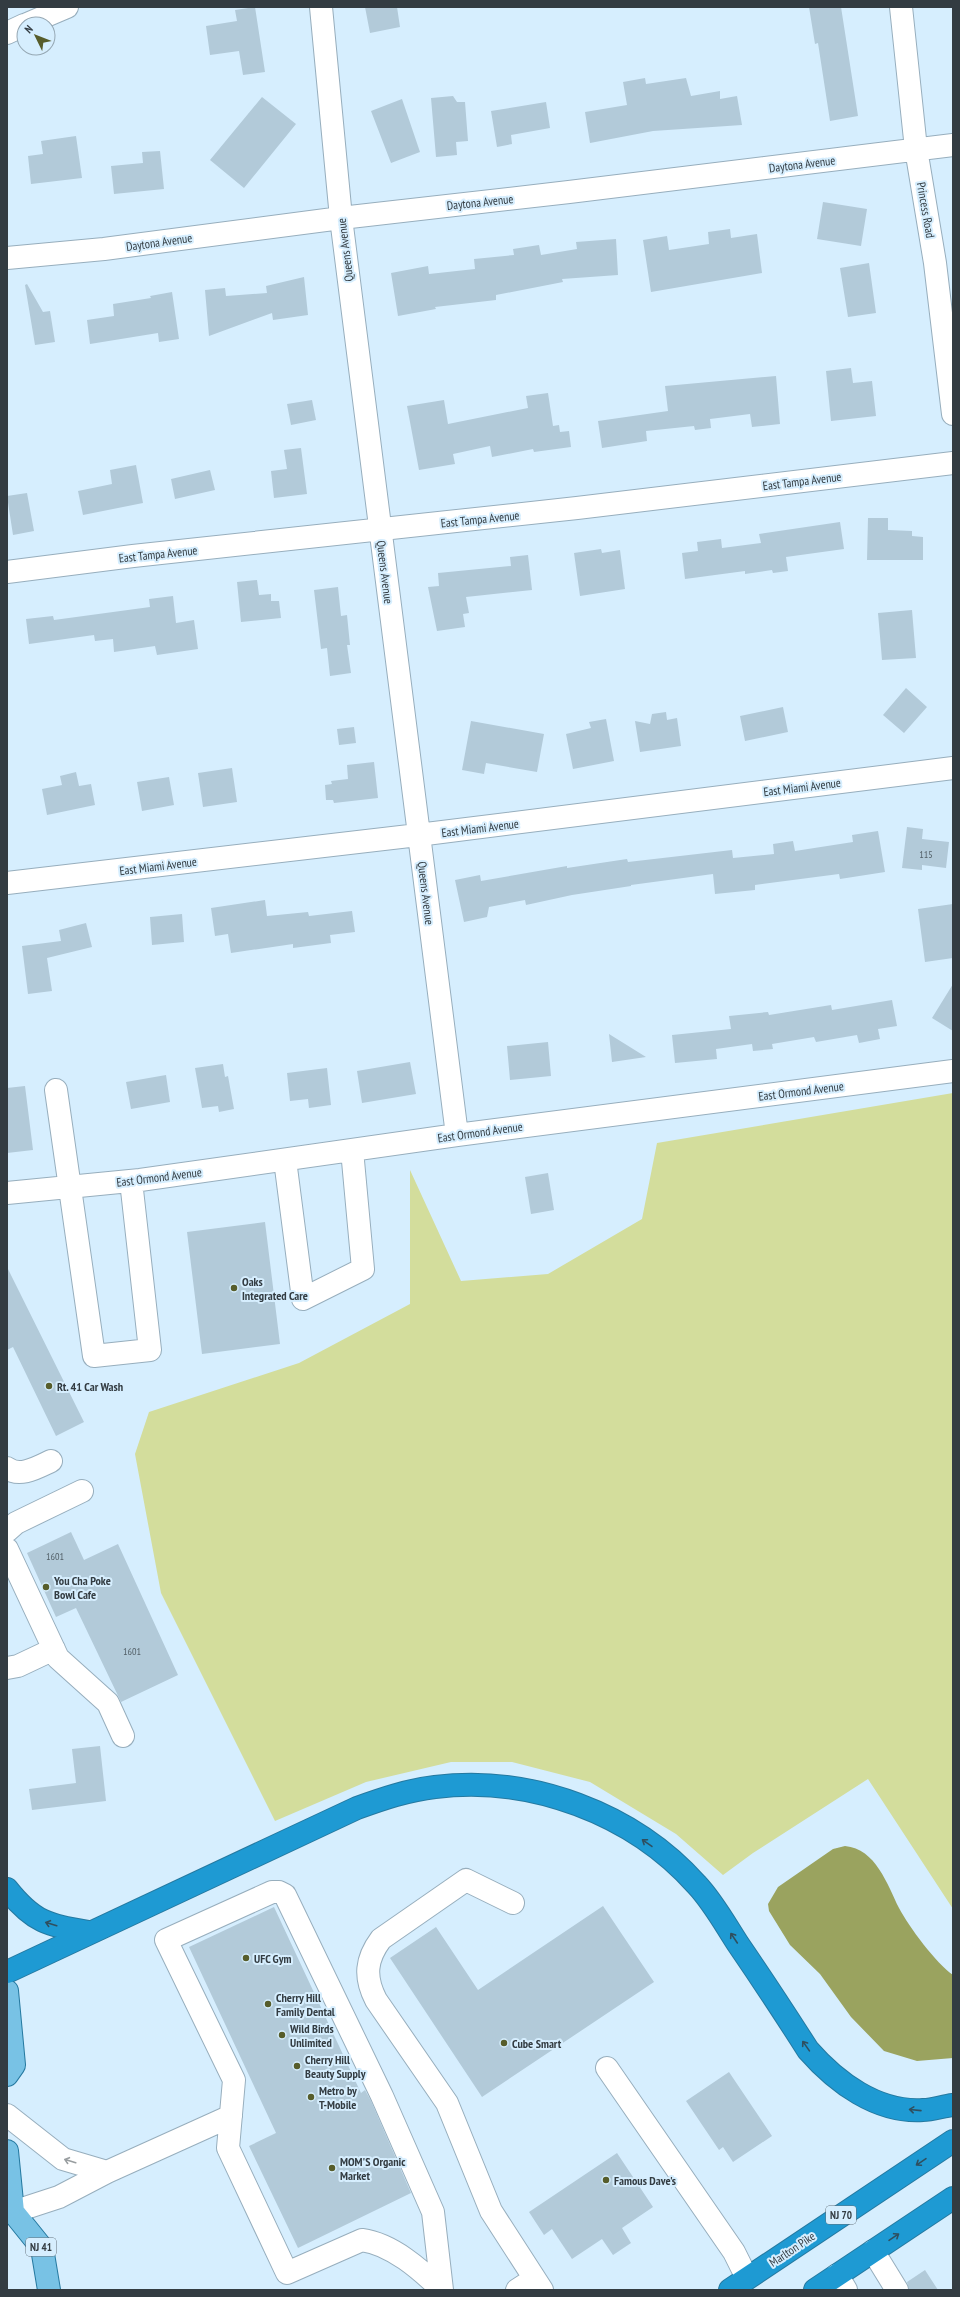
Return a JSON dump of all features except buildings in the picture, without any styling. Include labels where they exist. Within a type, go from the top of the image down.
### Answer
[{"type":"highway","points":[[7,1972],[89,1932],[350,1812],[385,1798],[435,1787],[483,1785],[538,1793],[567,1800],[598,1812],[622,1825],[677,1865],[697,1885],[718,1912],[808,2050],[824,2068],[841,2082],[860,2094],[895,2106],[923,2110],[953,2105]]},
{"type":"highway","points":[[7,1889],[21,1907],[40,1920],[51,1925],[89,1932]]},
{"type":"highway","name":"Marlton Pike","points":[[739,2284],[953,2141]]},
{"type":"highway","points":[[814,2290],[842,2282],[873,2251],[953,2198]]},
{"type":"main road","points":[[7,1991],[14,2066],[7,2075]]},
{"type":"main road","points":[[7,2151],[10,2217]]},
{"type":"main road","name":"NJ 41","points":[[10,2217],[42,2248],[49,2290]]},
{"type":"street","points":[[46,16],[67,7]]},
{"type":"street","name":"Queens Avenue","points":[[321,7],[341,218],[379,530],[457,1135]]},
{"type":"street","name":"Princess Road","points":[[901,7],[916,149],[935,263],[953,414]]},
{"type":"street","name":"Daytona Avenue","points":[[7,258],[104,249],[341,218],[953,145]]},
{"type":"street","name":"East Tampa Avenue","points":[[7,572],[585,508],[953,463]]},
{"type":"street","name":"East Miami Avenue","points":[[7,883],[418,835],[953,768]]},
{"type":"street","name":"East Ormond Avenue","points":[[7,1193],[130,1181],[457,1135],[953,1072]]},
{"type":"street","points":[[56,1090],[94,1356],[150,1350],[130,1181]]},
{"type":"street","points":[[285,1160],[303,1299],[363,1269],[352,1150]]},
{"type":"street","points":[[7,1468],[19,1472],[31,1470],[51,1461]]},
{"type":"street","points":[[7,1531],[16,1523],[82,1491]]},
{"type":"street","points":[[9,1558],[58,1658],[108,1703],[123,1736]]},
{"type":"street","points":[[7,1668],[18,1666],[54,1649]]},
{"type":"street","points":[[513,1903],[466,1880],[381,1939],[373,1949],[368,1962],[367,1975],[370,1988],[376,2000],[447,2103],[491,2211],[531,2286]]},
{"type":"street","points":[[272,1892],[279,1892],[285,1895],[382,2096],[434,2212],[442,2290],[413,2262],[370,2241],[362,2240],[287,2273],[228,2148],[234,2080],[166,1940],[272,1892]]},
{"type":"street","points":[[607,2068],[734,2252],[739,2284]]},
{"type":"street","points":[[7,2115],[64,2159],[107,2172]]},
{"type":"street","points":[[10,2217],[59,2197],[107,2172],[231,2116]]},
{"type":"street","points":[[873,2251],[897,2290]]},
{"type":"shaded area","points":[[953,1093],[953,1909],[868,1779],[753,1853],[723,1875],[676,1834],[590,1782],[512,1762],[451,1762],[366,1782],[275,1821],[161,1593],[135,1454],[149,1412],[299,1363],[410,1304],[410,1170],[461,1281],[548,1274],[642,1219],[657,1143]]},
{"type":"shaded area","points":[[845,1846],[856,1849],[873,1861],[885,1879],[903,1916],[931,1954],[953,1975],[953,2058],[917,2061],[884,2051],[851,2017],[820,1974],[790,1945],[769,1911],[768,1904],[778,1887],[833,1849]]},
{"type":"place","name":"Oaks Integrated Care","points":[[234,1288]]},
{"type":"place","name":"Rt. 41 Car Wash","points":[[49,1386]]},
{"type":"place","name":"You Cha Poke Bowl Cafe","points":[[46,1587]]},
{"type":"place","name":"UFC Gym","points":[[246,1958]]},
{"type":"place","name":"Cherry Hill Family Dental","points":[[268,2004]]},
{"type":"place","name":"Wild Birds Unlimited","points":[[282,2035]]},
{"type":"place","name":"Cube Smart","points":[[504,2043]]},
{"type":"place","name":"Cherry Hill Beauty Supply","points":[[297,2066]]},
{"type":"place","name":"Metro by T-Mobile","points":[[311,2097]]},
{"type":"place","name":"MOM'S Organic Market","points":[[332,2168]]},
{"type":"place","name":"Famous Dave's","points":[[606,2180]]}]
